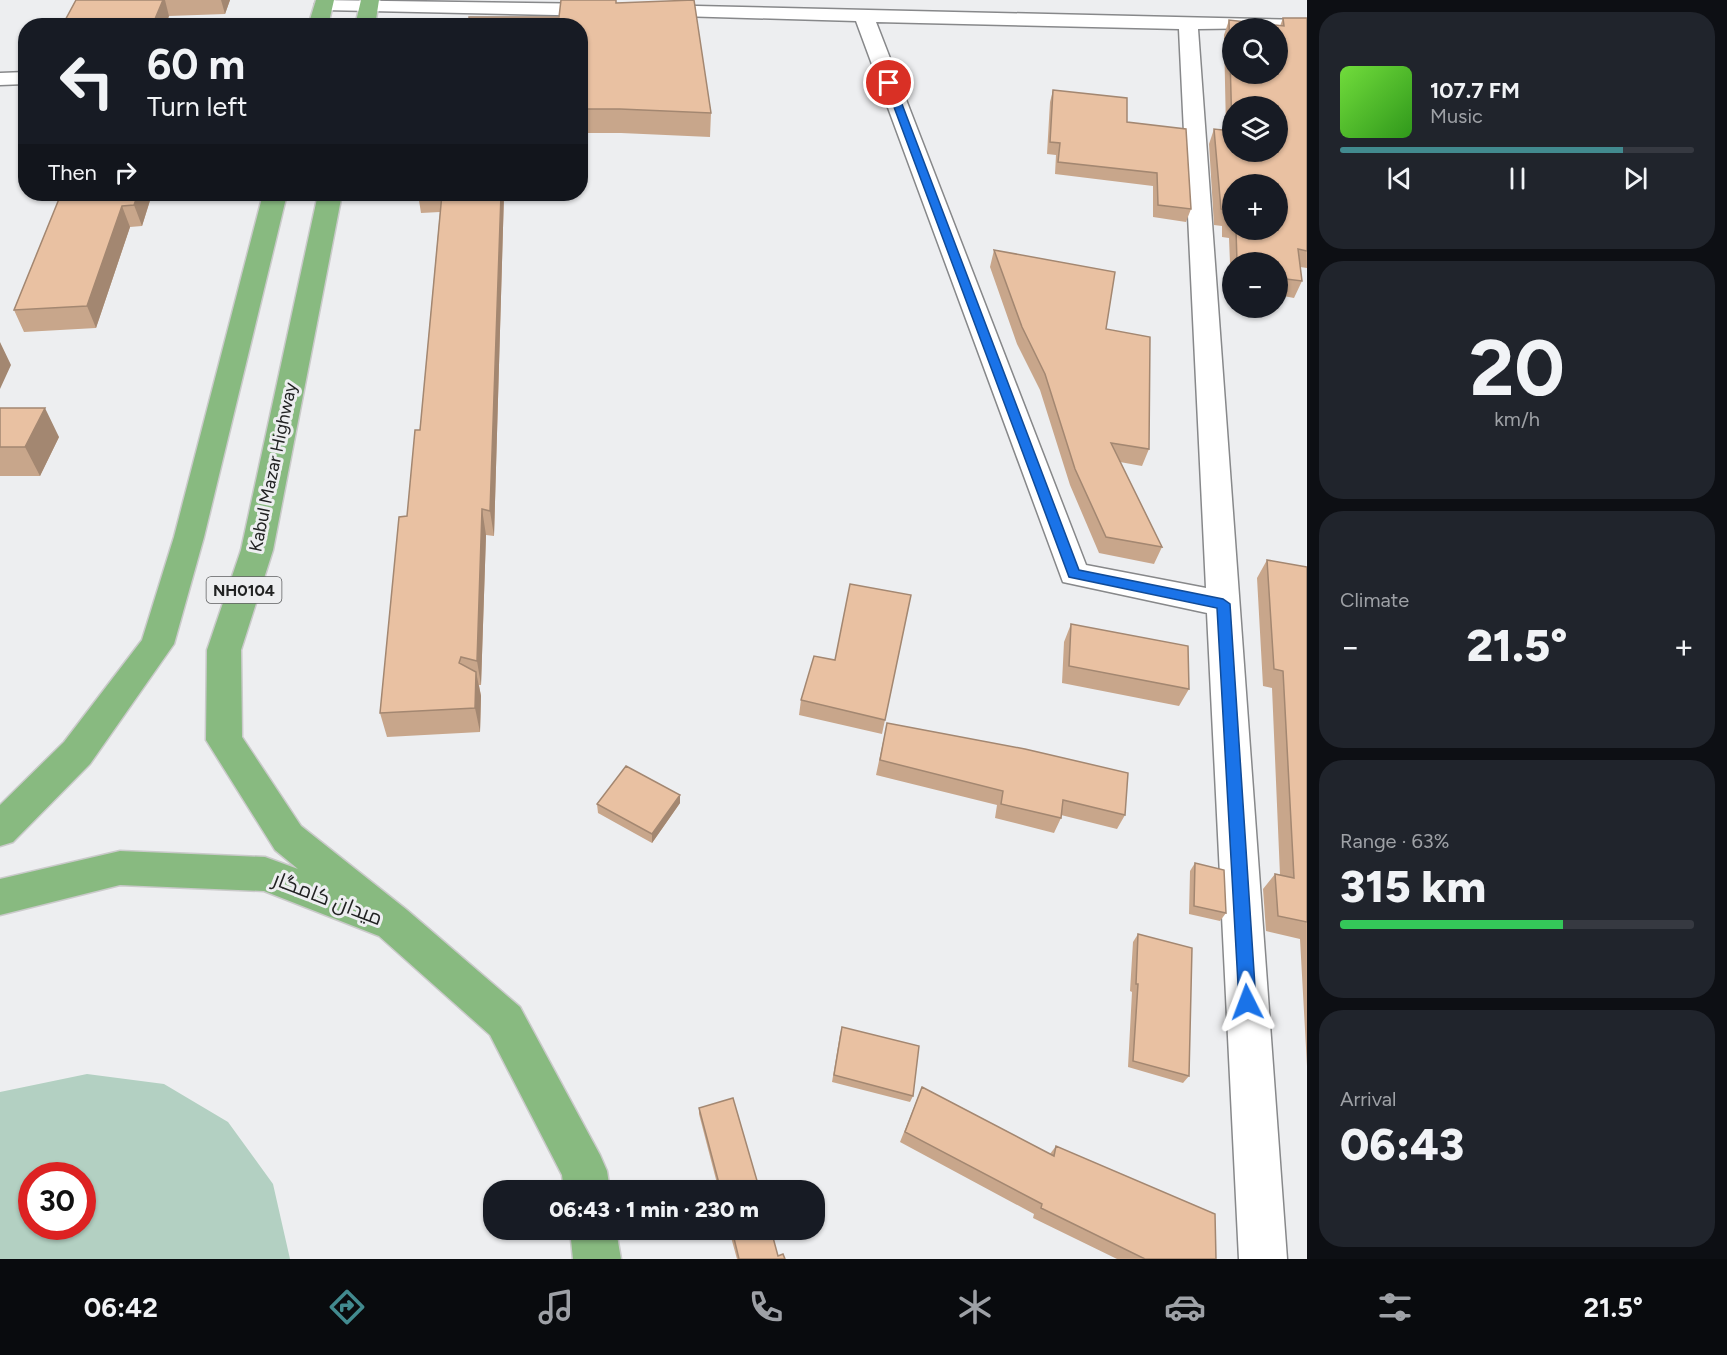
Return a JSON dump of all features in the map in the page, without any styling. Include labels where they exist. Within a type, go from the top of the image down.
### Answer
[{"type":"highway","points":[[320,18],[324,2]]},
{"type":"highway","points":[[367,18],[370,2]]},
{"type":"highway","points":[[0,830],[77,753],[157,644],[189,537],[273,201]]},
{"type":"highway","name":"Kabul Mazar Highway","points":[[329,201],[257,550],[224,650],[224,740],[288,838],[393,923]]},
{"type":"highway","name":"میدان کامگار","points":[[0,897],[120,868],[265,874],[393,923],[505,1021],[584,1171],[585,1180]]},
{"type":"highway","points":[[594,1240],[597,1259]]},
{"type":"street","points":[[324,2],[1307,26]]},
{"type":"street","points":[[864,16],[1074,573],[1223,604]]},
{"type":"street","points":[[1188,23],[1263,1259]]},
{"type":"street","points":[[0,79],[18,78]]},
{"type":"green space","points":[[87,1074],[164,1084],[228,1122],[273,1184],[290,1259],[0,1259],[0,1092]]},
{"type":"building","points":[[76,0],[163,0],[155,18],[66,18]]},
{"type":"building","points":[[561,0],[616,0],[616,3],[694,0],[711,113],[588,109],[588,18],[469,18],[559,17]]},
{"type":"building","points":[[1288,18],[1307,18],[1307,251],[1298,249],[1302,281],[1288,279],[1288,252],[1237,252],[1236,240],[1288,240],[1288,174],[1222,174],[1221,209],[1214,129],[1222,130],[1222,162],[1288,162],[1288,96],[1231,96],[1231,84],[1288,84]]},
{"type":"building","points":[[1053,90],[1127,98],[1127,122],[1186,129],[1191,209],[1158,205],[1157,173],[1058,162],[1060,143],[1050,142]]},
{"type":"building","points":[[58,201],[135,201],[134,205],[122,206],[87,306],[14,310]]},
{"type":"building","points":[[441,201],[501,201],[490,511],[482,509],[477,661],[461,657],[459,663],[476,672],[475,708],[380,713],[399,517],[407,516],[415,430],[420,430]]},
{"type":"building","points":[[994,250],[1115,272],[1106,329],[1150,337],[1149,449],[1111,443],[1162,547],[1106,537],[1075,469],[1045,374],[1022,327]]},
{"type":"building","points":[[0,408],[45,408],[25,447],[0,447]]},
{"type":"building","points":[[1267,560],[1307,567],[1307,922],[1278,916],[1275,874],[1294,878],[1283,671],[1274,669]]},
{"type":"building","points":[[850,584],[911,595],[885,720],[801,700],[814,656],[835,660]]},
{"type":"building","points":[[1071,624],[1188,646],[1189,689],[1069,666]]},
{"type":"building","points":[[887,723],[1025,749],[1128,773],[1125,815],[1063,800],[1061,818],[1001,804],[1003,791],[880,760]]},
{"type":"building","points":[[626,766],[680,795],[652,834],[597,804]]},
{"type":"building","points":[[1195,863],[1224,870],[1226,913],[1194,906]]},
{"type":"building","points":[[1138,934],[1192,948],[1189,1076],[1133,1061],[1138,984],[1136,984]]},
{"type":"building","points":[[842,1027],[919,1046],[913,1096],[834,1075]]},
{"type":"building","points":[[922,1087],[1054,1156],[1056,1146],[1215,1214],[1216,1259],[1145,1259],[1041,1208],[1042,1204],[905,1132]]},
{"type":"building","points":[[733,1098],[757,1180],[718,1180],[699,1108]]},
{"type":"building","points":[[734,1240],[774,1240],[778,1256],[783,1254],[785,1259],[739,1259]]},
{"type":"route","points":[[889,83],[1074,573],[1223,604],[1247,1002]]}]
